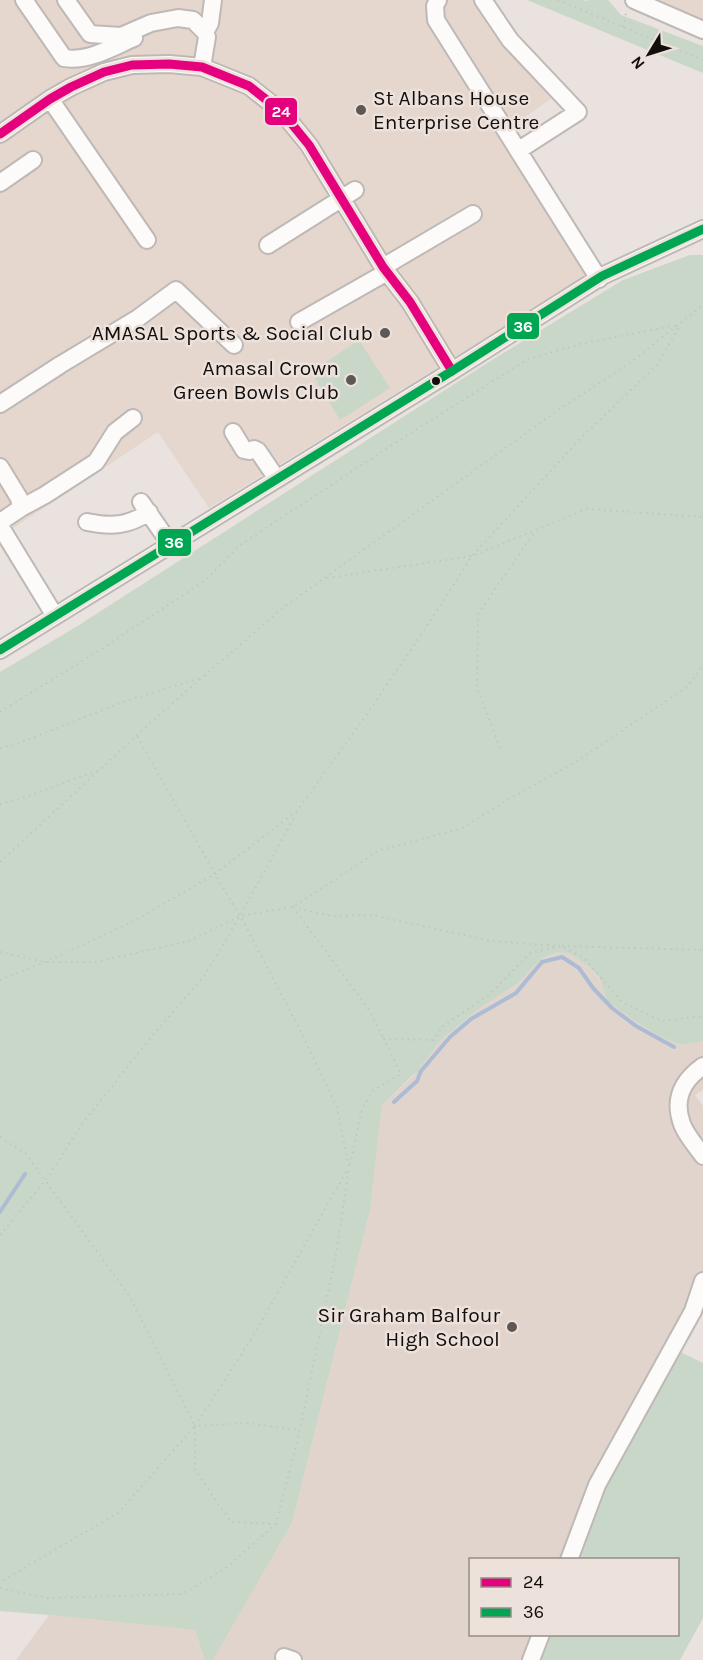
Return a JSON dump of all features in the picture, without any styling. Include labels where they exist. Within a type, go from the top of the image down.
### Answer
[{"type":"street","points":[[24,0],[64,58],[72,60],[90,56],[154,30],[166,20]]},
{"type":"street","points":[[66,0],[90,34],[121,36],[151,22],[178,18],[193,20],[206,32]]},
{"type":"street","points":[[202,67],[213,0]]},
{"type":"street","points":[[438,0],[435,6],[436,20],[599,279]]},
{"type":"street","points":[[483,0],[510,40],[578,112],[519,150]]},
{"type":"street","points":[[634,0],[703,30]]},
{"type":"street","points":[[0,134],[71,87],[104,72],[132,65],[169,64],[202,67],[249,86],[282,112],[348,194],[385,269],[414,300],[452,371]]},
{"type":"street","points":[[50,99],[147,240]]},
{"type":"street","points":[[0,183],[33,160]]},
{"type":"street","points":[[268,245],[348,194]]},
{"type":"street","points":[[299,322],[472,214]]},
{"type":"street","points":[[0,650],[599,279],[703,229]]},
{"type":"street","points":[[0,404],[138,318],[176,290],[234,345]]},
{"type":"street","points":[[55,616],[0,524],[21,507],[45,495],[96,462],[115,432],[133,418]]},
{"type":"street","points":[[233,432],[244,450],[254,449],[258,452],[277,479]]},
{"type":"street","points":[[0,467],[19,498],[21,507]]},
{"type":"street","points":[[87,522],[117,525],[142,512],[171,545]]},
{"type":"street","points":[[703,1066],[685,1083],[677,1103],[682,1125],[703,1156]]},
{"type":"street","points":[[570,1558],[597,1485],[693,1311],[703,1281]]},
{"type":"street","points":[[531,1660],[541,1636]]},
{"type":"path","points":[[558,0],[703,60]]},
{"type":"path","points":[[0,862],[137,736],[284,607],[554,413],[631,362],[703,305]]},
{"type":"path","points":[[0,1235],[45,1180],[82,1124],[204,975],[240,916],[297,811],[423,632],[472,556],[580,439],[658,364],[680,325]]},
{"type":"path","points":[[0,712],[206,580],[240,545],[408,434],[528,359],[580,344],[680,325]]},
{"type":"path","points":[[324,578],[472,556],[587,509],[703,517]]},
{"type":"path","points":[[500,748],[477,688],[478,614],[537,530]]},
{"type":"path","points":[[293,907],[380,850],[460,829],[574,763],[687,687],[703,666]]},
{"type":"path","points":[[0,748],[14,745],[123,702],[203,677]]},
{"type":"path","points":[[0,1582],[118,1513],[195,1426],[255,1333],[349,1167],[338,1108],[302,1032],[240,916],[137,736]]},
{"type":"path","points":[[0,804],[26,797],[101,769]]},
{"type":"path","points":[[0,980],[132,922],[215,874],[297,811]]},
{"type":"path","points":[[0,1588],[48,1598],[182,1594],[227,1567],[276,1524],[300,1431],[337,1249],[349,1167],[361,1113],[372,1091],[401,1074],[369,1010],[293,907]]},
{"type":"path","points":[[0,952],[45,962],[96,963],[189,941],[240,916],[293,907],[332,916],[373,915],[491,941],[561,946],[703,950]]},
{"type":"path","points":[[384,1040],[433,1040],[444,1025],[489,995],[530,954],[561,946],[583,957],[622,1002],[662,1021],[703,1016]]},
{"type":"path","points":[[0,1137],[26,1154],[130,1297],[195,1426],[195,1470],[231,1522],[276,1524]]},
{"type":"path","points":[[195,1426],[247,1423],[300,1431]]},
{"type":"shaded area","points":[[0,0],[495,0],[555,96],[508,129],[596,270],[209,508],[158,432],[0,537]]},
{"type":"shaded area","points":[[654,0],[703,0],[703,21]]},
{"type":"shaded area","name":"Sir Graham Balfour High School","points":[[559,952],[570,954],[588,966],[599,978],[607,1000],[661,1037],[682,1045],[703,1041],[703,1090],[695,1095],[703,1106],[703,1304],[576,1558],[469,1558],[469,1636],[548,1636],[538,1660],[213,1660],[292,1523],[370,1210],[382,1105],[412,1077],[441,1040],[477,1010],[517,984],[541,959]]},
{"type":"shaded area","points":[[49,1615],[195,1630],[205,1660],[16,1660]]},
{"type":"green space","points":[[527,0],[608,0],[621,15],[703,46],[703,73]]},
{"type":"green space","points":[[690,255],[703,255],[703,1041],[682,1045],[661,1037],[607,1000],[599,977],[588,966],[570,954],[559,952],[542,958],[542,962],[539,961],[517,984],[477,1010],[441,1040],[420,1067],[421,1071],[415,1073],[382,1105],[370,1210],[292,1523],[213,1660],[205,1660],[195,1630],[0,1611],[0,672],[76,627],[484,365],[623,280]]},
{"type":"green space","name":"Amasal Crown Green Bowls Club","points":[[359,340],[390,388],[340,420],[311,372]]},
{"type":"green space","points":[[674,1349],[703,1363],[703,1618],[680,1660],[538,1660],[548,1636],[679,1636],[679,1558],[576,1558],[599,1498]]},
{"type":"waterway","points":[[394,1102],[417,1081],[421,1071],[450,1037],[471,1019],[516,993],[542,962],[562,957],[579,968],[593,988],[612,1008],[636,1026],[674,1047]]},
{"type":"waterway","points":[[0,1212],[25,1174]]},
{"type":"transit line","name":"24","points":[[0,134],[71,87],[104,72],[132,65],[169,64],[202,67],[249,86],[282,112],[309,145],[383,267],[410,302],[452,371]]},
{"type":"transit line","name":"36","points":[[0,650],[602,276],[703,229]]},
{"type":"place","name":"St Albans House Enterprise Centre","points":[[361,110]]},
{"type":"place","name":"AMASAL Sports & Social Club","points":[[385,333]]},
{"type":"place","name":"Amasal Crown Green Bowls Club","points":[[351,380]]},
{"type":"place","name":"Sir Graham Balfour High School","points":[[512,1327]]}]
